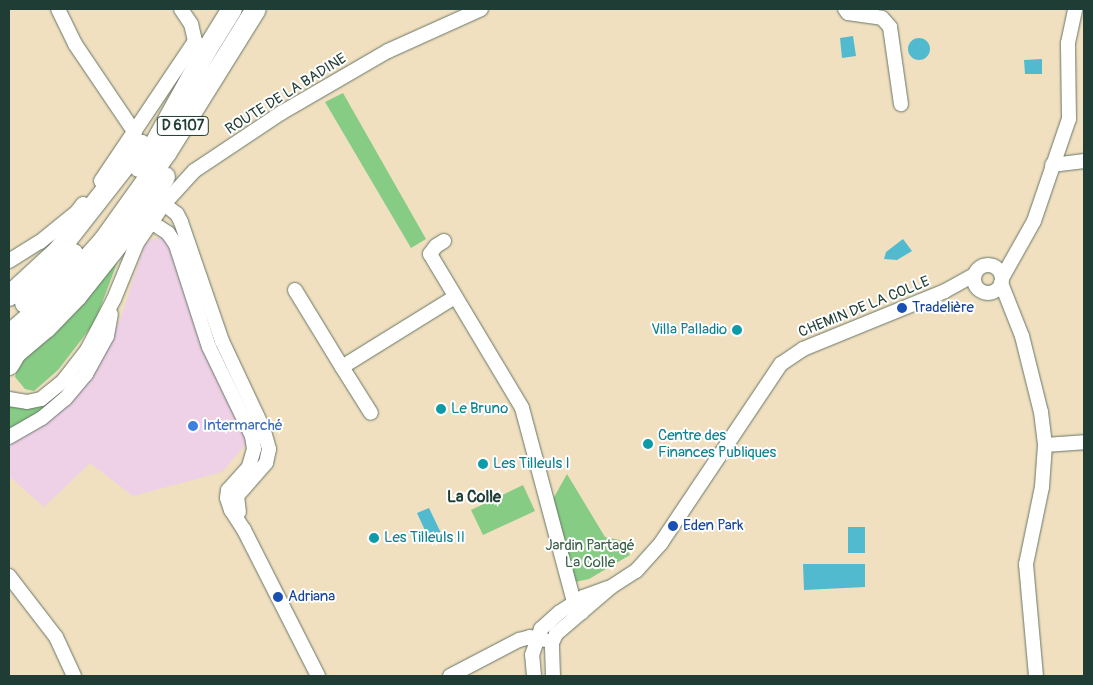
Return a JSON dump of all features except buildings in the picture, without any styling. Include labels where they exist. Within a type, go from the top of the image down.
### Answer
[{"type":"highway","name":"D 6107","points":[[9,317],[99,236],[154,147],[206,51],[232,9]]},
{"type":"highway","name":"D 6107","points":[[9,335],[56,293],[167,152],[256,9]]},
{"type":"highway","points":[[9,296],[64,244],[134,156],[206,51]]},
{"type":"highway","points":[[9,365],[16,354],[46,328],[76,296],[135,222],[176,160],[197,124],[227,58]]},
{"type":"street","points":[[58,9],[75,44],[135,132]]},
{"type":"street","points":[[9,261],[40,242],[77,212],[135,132],[195,40],[192,24],[181,9]]},
{"type":"street","name":"ROUTE DE LA BADINE","points":[[11,397],[27,402],[40,399],[63,380],[86,352],[114,299],[137,242],[164,204],[194,170],[281,113],[388,51],[481,9]]},
{"type":"street","points":[[845,9],[848,14],[882,18],[890,27],[901,104]]},
{"type":"street","points":[[984,291],[997,290],[1000,276],[1034,222],[1069,119],[1068,43],[1075,9]]},
{"type":"street","points":[[1052,166],[1084,161]]},
{"type":"street","points":[[164,204],[177,214],[181,222],[222,340],[263,428],[269,449],[266,463],[237,496],[237,507],[244,530]]},
{"type":"street","points":[[151,222],[168,234],[176,245],[209,347],[252,436],[254,449],[249,467],[228,490],[227,498],[231,510],[244,530],[318,676]]},
{"type":"street","points":[[444,241],[436,246],[430,254],[522,408],[578,607]]},
{"type":"street","points":[[1012,308],[974,283],[974,275],[982,266],[989,265],[1000,276],[1012,308],[1022,336],[1034,382],[1045,445],[1042,487],[1026,564],[1036,676]]},
{"type":"street","name":"CHEMIN DE LA COLLE","points":[[534,676],[532,655],[538,637],[548,622],[578,607],[600,590],[612,587],[636,571],[661,542],[740,426],[763,388],[781,364],[803,349],[961,286],[974,275]]},
{"type":"street","name":"CHEMIN DE LA COLLE","points":[[961,286],[984,291]]},
{"type":"street","points":[[295,290],[371,413]]},
{"type":"street","points":[[342,366],[455,296]]},
{"type":"street","name":"ROUTE DE LA BADINE","points":[[9,438],[42,418],[86,374],[107,336],[114,299]]},
{"type":"street","points":[[209,347],[222,340]]},
{"type":"street","points":[[1045,445],[1084,442]]},
{"type":"street","points":[[9,576],[56,637],[74,676]]},
{"type":"street","name":"CHEMIN DE LA COLLE","points":[[552,643],[556,634],[578,607]]},
{"type":"street","points":[[450,676],[519,640],[538,637],[552,643],[552,676]]},
{"type":"shaded area","points":[[162,237],[170,240],[212,370],[247,443],[222,472],[133,496],[90,463],[44,507],[9,476],[9,443],[57,415],[97,365],[120,320],[145,244],[153,239]]},
{"type":"green space","points":[[343,93],[426,239],[411,248],[325,102]]},
{"type":"green space","points":[[120,255],[95,322],[58,370],[34,391],[25,389],[15,377],[19,363]]},
{"type":"green space","points":[[70,384],[56,401],[9,433],[9,406],[19,408],[33,407]]},
{"type":"green space","name":"Jardin Partagé La Colle","points":[[567,474],[605,537],[624,541],[630,555],[589,579],[575,582],[553,499]]},
{"type":"green space","points":[[523,485],[535,511],[483,535],[471,510]]},
{"type":"water","points":[[853,36],[856,56],[842,58],[840,38]]},
{"type":"water","points":[[919,38],[927,41],[930,49],[927,57],[919,60],[911,57],[908,49],[911,41]]},
{"type":"water","points":[[1042,59],[1042,74],[1025,74],[1024,60]]},
{"type":"water","points":[[903,239],[912,251],[897,260],[884,259],[886,252]]},
{"type":"water","points":[[429,508],[441,533],[429,539],[417,513]]},
{"type":"water","points":[[848,527],[865,527],[865,553],[848,553]]},
{"type":"water","points":[[803,564],[865,564],[865,587],[804,590]]},
{"type":"place","name":"Tradelière","points":[[902,308]]},
{"type":"place","name":"Villa Palladio","points":[[737,330]]},
{"type":"place","name":"Le Bruno","points":[[441,409]]},
{"type":"place","name":"Intermarché","points":[[193,426]]},
{"type":"place","name":"Centre des Finances Publiques","points":[[648,444]]},
{"type":"place","name":"Les Tilleuls I","points":[[483,464]]},
{"type":"place","name":"Eden Park","points":[[673,526]]},
{"type":"place","name":"Les Tilleuls II","points":[[374,538]]},
{"type":"place","name":"Adriana","points":[[278,597]]},
{"type":"district","name":"La Colle","points":[[474,497]]}]
